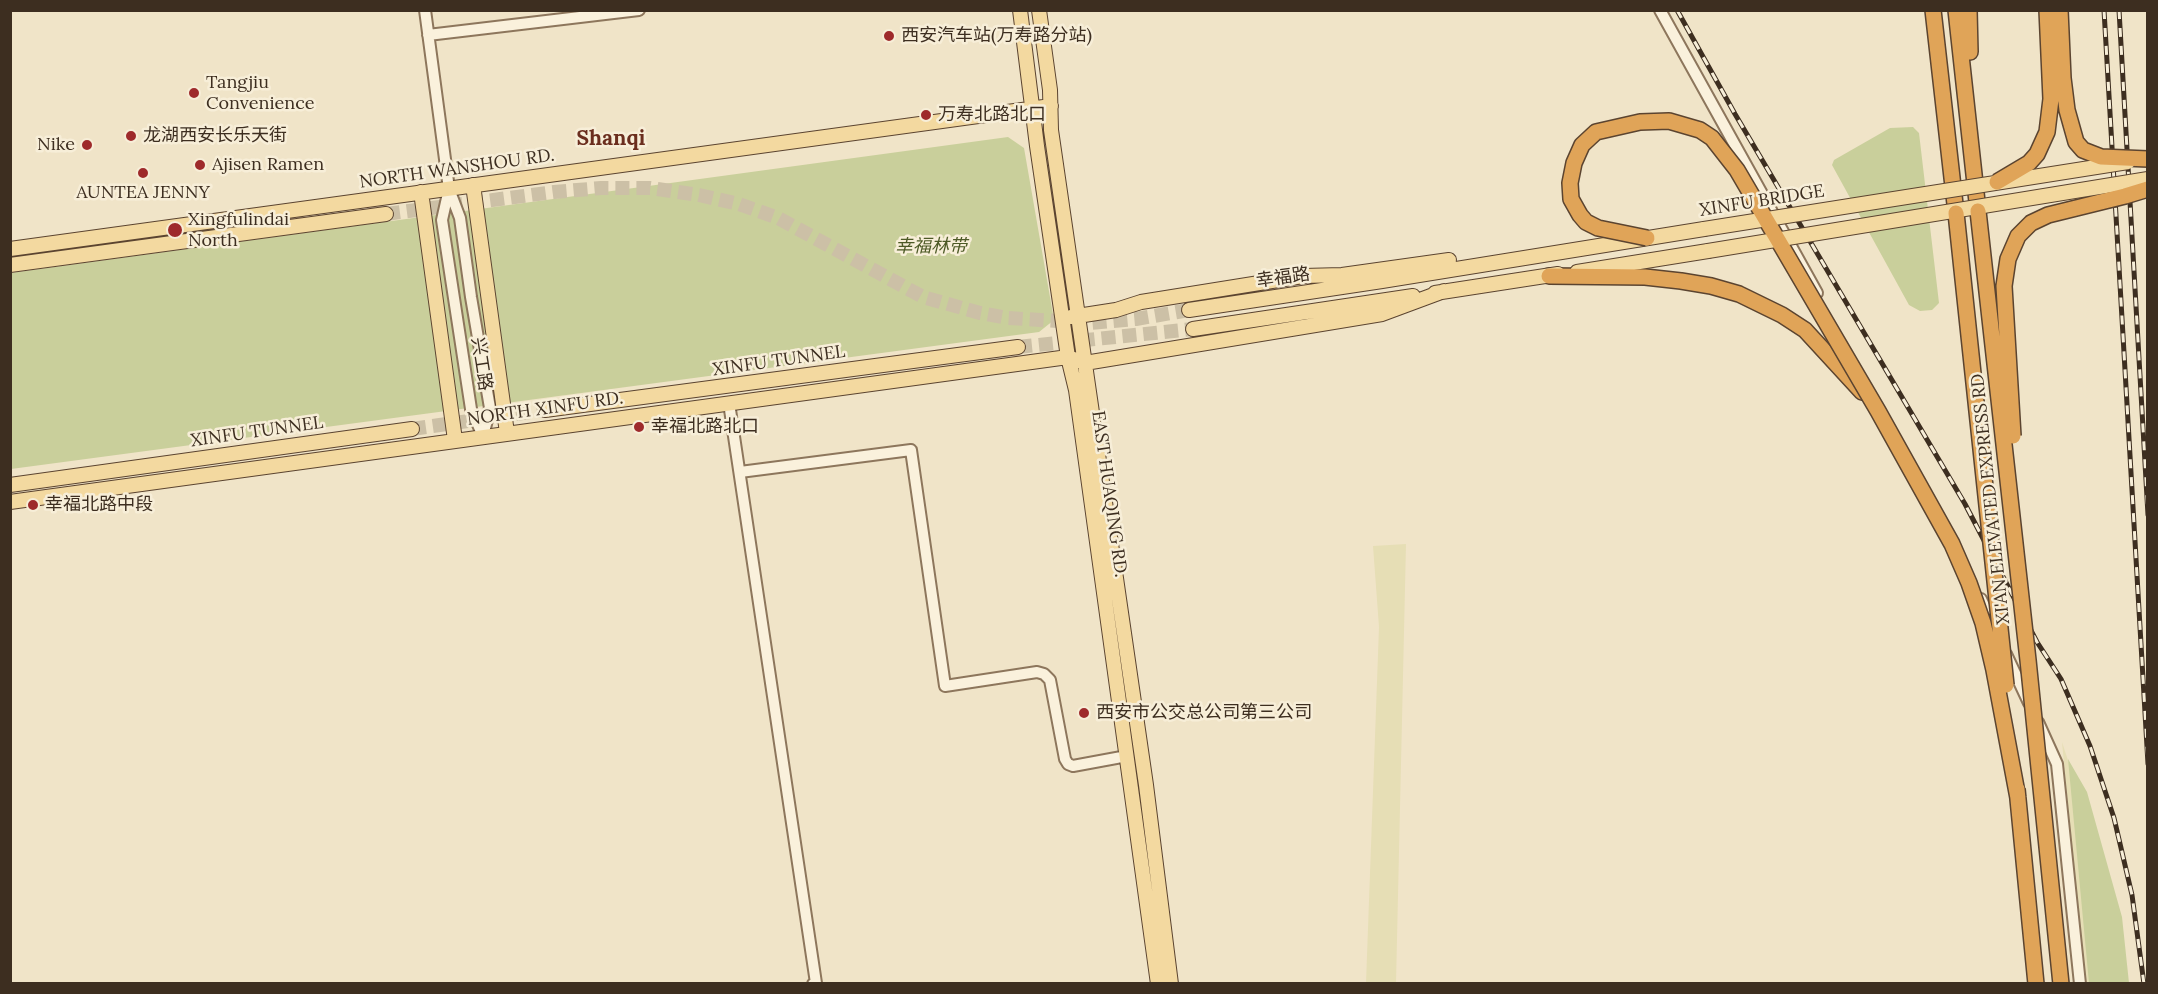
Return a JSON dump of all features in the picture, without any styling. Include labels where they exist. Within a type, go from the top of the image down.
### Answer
[{"type":"highway","name":"XI'AN ELEVATED EXPRESS RD","points":[[1956,10],[2020,585],[2061,984]]},
{"type":"highway","points":[[1969,10],[1971,145]]},
{"type":"highway","points":[[1996,182],[2029,163],[2037,154],[2047,132],[2051,99],[2047,10]]},
{"type":"highway","points":[[2060,10],[2067,110],[2076,142],[2083,150],[2101,157],[2148,159]]},
{"type":"highway","name":"XI'AN ELEVATED EXPRESS RD","points":[[1933,14],[1956,213],[2036,984]]},
{"type":"highway","points":[[1647,238],[1598,228],[1586,222],[1580,215],[1571,199],[1570,183],[1574,163],[1582,144],[1596,132],[1640,122],[1669,121],[1700,130],[1712,138],[1737,170],[1940,519],[1969,583],[1983,623],[2018,798]]},
{"type":"highway","points":[[2020,585],[2010,367],[2004,307],[2008,259],[2018,236],[2039,218],[2148,189]]},
{"type":"highway","points":[[1549,276],[1669,280],[1711,286],[1739,294],[1782,315],[1805,330],[1837,362],[1878,411]]},
{"type":"main road","name":"EAST HUAQING RD.","points":[[1020,10],[1037,146],[1068,357],[1076,390],[1158,984]]},
{"type":"main road","name":"EAST HUAQING RD.","points":[[1039,10],[1051,106],[1051,130],[1146,785],[1172,984]]},
{"type":"main road","name":"NORTH WANSHOU RD.","points":[[10,249],[1051,106]]},
{"type":"main road","name":"XINFU BRIDGE","points":[[1382,281],[2148,159]]},
{"type":"main road","points":[[1085,363],[1384,308],[1444,291],[2148,179]]},
{"type":"main road","points":[[473,185],[507,433]]},
{"type":"main road","points":[[421,192],[455,440]]},
{"type":"main road","points":[[10,265],[386,214]]},
{"type":"main road","points":[[1063,318],[1116,310],[1141,302],[1303,276],[1342,275],[1461,258],[1529,256]]},
{"type":"main road","name":"幸福路","points":[[1189,310],[1382,281]]},
{"type":"main road","name":"幸福路","points":[[1192,330],[1384,308]]},
{"type":"main road","name":"XINFU TUNNEL","points":[[545,410],[1017,347]]},
{"type":"main road","name":"NORTH XINFU RD.","points":[[10,502],[1068,357],[1085,363]]},
{"type":"main road","name":"XINFU TUNNEL","points":[[13,485],[412,429]]},
{"type":"main road","points":[[13,485],[56,496]]},
{"type":"main road","points":[[1146,904],[1148,957],[1152,984]]},
{"type":"main road","points":[[1164,932],[1179,984]]},
{"type":"street","points":[[424,10],[449,189]]},
{"type":"street","points":[[428,35],[639,10]]},
{"type":"street","points":[[1660,10],[1826,309]]},
{"type":"street","name":"兴工路","points":[[449,189],[442,220],[471,409],[483,436]]},
{"type":"street","name":"兴工路","points":[[449,189],[460,218],[490,408],[483,436]]},
{"type":"street","points":[[729,403],[816,983],[813,984]]},
{"type":"street","points":[[740,472],[911,450],[945,686],[1037,672],[1044,674],[1050,680],[1065,759],[1068,764],[1073,766],[1127,756]]},
{"type":"street","points":[[1980,597],[2057,764],[2080,984]]},
{"type":"shaded area","points":[[1406,544],[1396,983],[1366,983],[1379,627],[1373,546]]},
{"type":"shaded area","points":[[2062,742],[2112,896],[2124,983],[2085,983]]},
{"type":"green space","points":[[1913,127],[1919,133],[1939,303],[1932,310],[1920,311],[1909,305],[1832,165],[1834,160],[1890,128]]},
{"type":"green space","name":"幸福林带","points":[[1008,137],[1024,148],[1054,320],[1039,332],[11,469],[10,273]]},
{"type":"green space","points":[[2068,759],[2087,792],[2122,917],[2129,983],[2089,983]]},
{"type":"tunnel","points":[[386,214],[554,192],[601,188],[650,188],[739,204],[778,218],[923,297],[980,313],[1008,318],[1091,323],[1136,319],[1189,310]]},
{"type":"tunnel","points":[[1018,347],[1193,329]]},
{"type":"tunnel","points":[[412,429],[545,410]]},
{"type":"railway","points":[[1677,10],[1735,114],[1965,504],[2037,642],[2061,679],[2090,746],[2114,818],[2132,895],[2144,984]]},
{"type":"railway","points":[[2104,10],[2148,764]]},
{"type":"railway","points":[[2119,10],[2148,515]]},
{"type":"place","name":"西安汽车站(万寿路分站)","points":[[889,36]]},
{"type":"place","name":"Tangjiu Convenience","points":[[194,93]]},
{"type":"place","name":"万寿北路北口","points":[[926,115]]},
{"type":"place","name":"龙湖西安长乐天街","points":[[131,136]]},
{"type":"place","name":"Nike","points":[[87,145]]},
{"type":"place","name":"Ajisen Ramen","points":[[200,165]]},
{"type":"place","name":"AUNTEA JENNY","points":[[143,173]]},
{"type":"place","name":"Xingfulindai North","points":[[175,230]]},
{"type":"place","name":"幸福北路北口","points":[[639,427]]},
{"type":"place","name":"幸福北路中段","points":[[33,505]]},
{"type":"place","name":"西安市公交总公司第三公司","points":[[1084,713]]},
{"type":"district","name":"Shanqi","points":[[611,139]]}]
